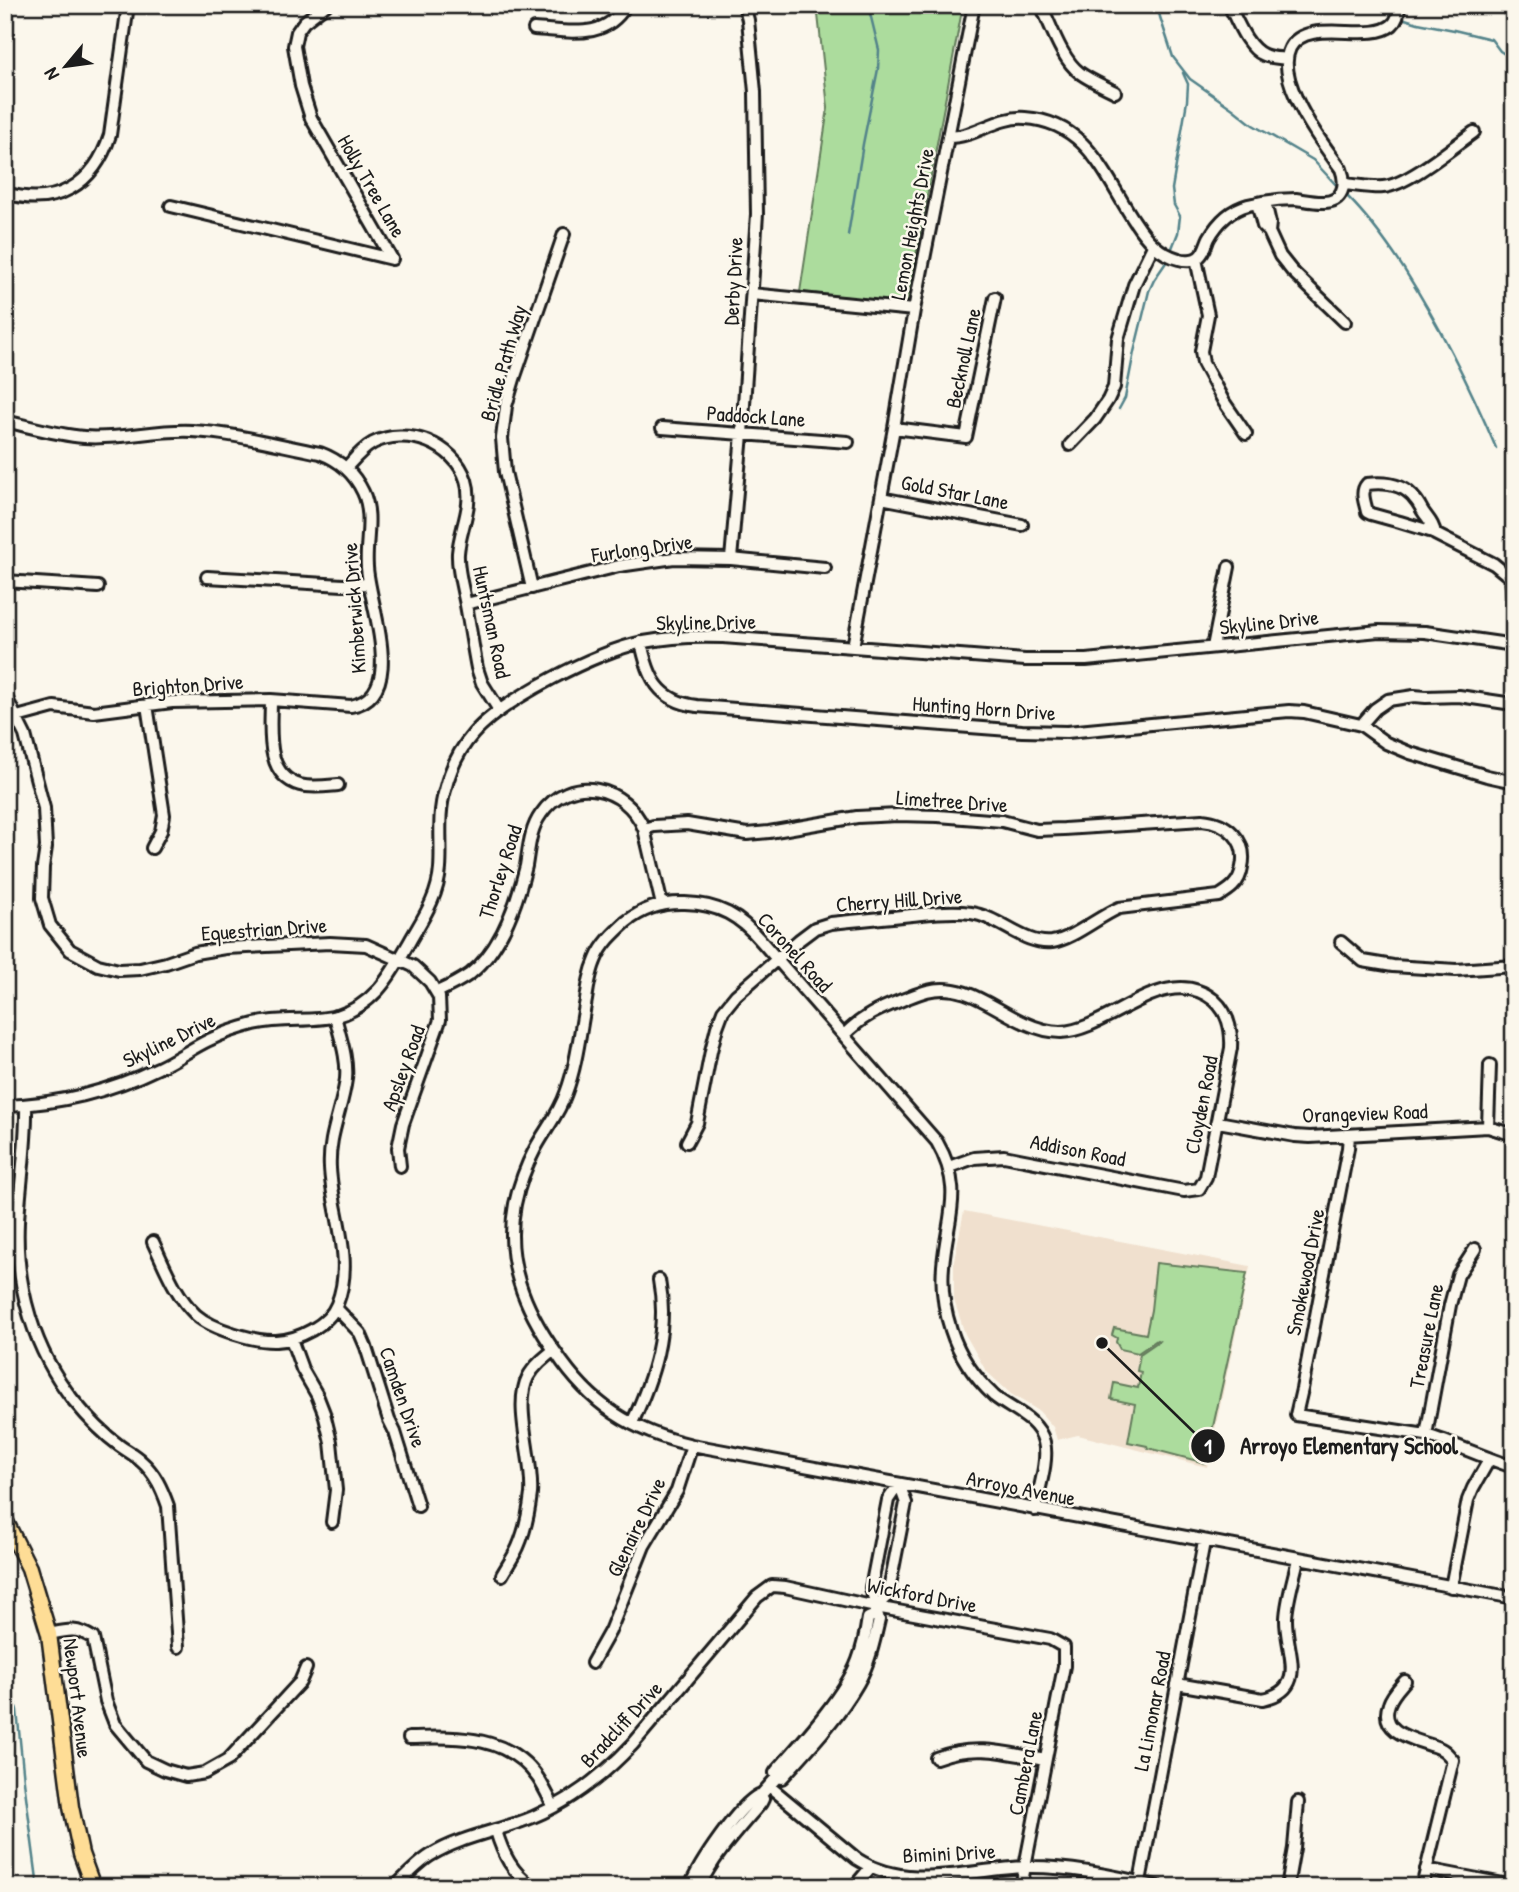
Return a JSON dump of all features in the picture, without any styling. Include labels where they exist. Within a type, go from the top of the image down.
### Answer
[{"type":"main road","name":"Newport Avenue","points":[[5,1520],[29,1568],[49,1634],[71,1807],[81,1854],[93,1887]]},
{"type":"street","points":[[5,194],[44,198],[61,193],[76,186],[96,167],[105,152],[110,135],[128,5]]},
{"type":"street","name":"Holly Tree Lane","points":[[171,206],[393,259],[311,118],[301,86],[294,46],[297,32],[304,22],[326,5]]},
{"type":"street","points":[[534,29],[593,31],[614,21],[626,5]]},
{"type":"street","name":"Derby Drive","points":[[731,559],[757,214],[753,66],[744,5]]},
{"type":"street","points":[[949,137],[974,5]]},
{"type":"street","points":[[1041,5],[1071,65],[1079,73],[1115,92]]},
{"type":"street","points":[[1229,5],[1249,42],[1258,52],[1287,59]]},
{"type":"street","points":[[1070,445],[1095,419],[1114,387],[1118,339],[1134,285],[1153,246],[1179,259],[1196,259],[1202,255],[1208,240],[1229,213],[1261,202],[1329,202],[1339,196],[1344,184],[1341,169],[1296,98],[1287,69],[1289,50],[1293,42],[1308,34],[1372,31],[1393,24],[1399,14],[1399,5]]},
{"type":"street","name":"Lemon Heights Drive","points":[[853,647],[914,310],[949,137],[961,136],[1008,119],[1022,118],[1047,121],[1069,131],[1093,154],[1126,209],[1153,246]]},
{"type":"street","points":[[1344,184],[1381,188],[1393,186],[1430,164],[1474,132]]},
{"type":"street","points":[[1261,202],[1263,226],[1269,232],[1280,256],[1345,322]]},
{"type":"street","name":"Bridle Path Way","points":[[532,588],[505,472],[502,452],[503,426],[514,379],[564,234]]},
{"type":"street","points":[[1196,259],[1208,315],[1201,351],[1203,363],[1224,402],[1246,434]]},
{"type":"street","points":[[752,294],[914,310]]},
{"type":"street","name":"Becknoll Lane","points":[[894,428],[966,437],[995,298]]},
{"type":"street","points":[[5,421],[85,437],[179,431],[206,433],[320,453],[346,468]]},
{"type":"street","name":"Paddock Lane","points":[[662,428],[848,442]]},
{"type":"street","name":"Huntsman Road","points":[[346,468],[364,449],[375,442],[397,436],[437,445],[457,463],[467,486],[467,516],[458,554],[460,574],[477,668],[482,683],[499,710]]},
{"type":"street","name":"Kimberwick Drive","points":[[346,468],[362,490],[368,506],[366,555],[382,663],[380,681],[373,695],[363,704]]},
{"type":"street","points":[[1435,534],[1429,519],[1410,492],[1395,485],[1380,483],[1367,484],[1364,488],[1367,512],[1435,534],[1494,564],[1512,578],[1514,607]]},
{"type":"street","name":"Gold Star Lane","points":[[881,498],[1022,524]]},
{"type":"street","name":"Furlong Drive","points":[[466,604],[620,566],[674,558],[731,559],[825,568]]},
{"type":"street","points":[[1213,647],[1229,567]]},
{"type":"street","points":[[208,577],[343,585],[369,584]]},
{"type":"street","points":[[5,581],[98,587]]},
{"type":"street","name":"Skyline Drive","points":[[5,1106],[79,1096],[125,1082],[161,1067],[208,1040],[237,1029],[267,1022],[314,1021],[352,1010],[370,998],[399,959],[429,908],[439,883],[442,803],[451,771],[467,741],[499,710],[585,663],[641,642],[712,637],[1055,661],[1395,631],[1425,632],[1514,645]]},
{"type":"street","name":"Hunting Horn Drive","points":[[641,642],[647,670],[659,688],[678,703],[697,706],[1023,732],[1067,732],[1289,711],[1361,725]]},
{"type":"street","name":"Equestrian Drive","points":[[5,695],[25,735],[44,807],[47,836],[41,884],[43,905],[51,925],[71,950],[98,965],[119,970],[140,969],[195,953],[225,948],[317,943],[366,945],[399,959]]},
{"type":"street","points":[[1514,702],[1459,696],[1414,696],[1388,700],[1375,709],[1361,725],[1386,743],[1410,753],[1514,782]]},
{"type":"street","points":[[271,700],[271,751],[282,774],[302,786],[338,785]]},
{"type":"street","name":"Brighton Drive","points":[[17,717],[54,707],[94,712],[172,702],[271,700],[351,706],[363,704]]},
{"type":"street","points":[[147,705],[164,816],[161,831],[152,848]]},
{"type":"street","name":"Thorley Road","points":[[437,992],[470,974],[496,942],[519,891],[535,826],[542,812],[565,794],[595,789],[618,796],[640,819],[662,905]]},
{"type":"street","name":"Limetree Drive","points":[[644,829],[687,824],[747,834],[857,817],[898,815],[1002,821],[1037,830],[1202,820],[1215,821],[1233,832],[1243,852]]},
{"type":"street","name":"Cherry Hill Drive","points":[[687,1142],[697,1123],[711,1051],[723,1011],[736,995],[777,958],[815,928],[831,923],[928,914],[972,913],[985,916],[1032,940],[1061,940],[1119,908],[1219,896],[1239,879],[1243,852]]},
{"type":"street","name":"Coronel Road","points":[[554,1350],[532,1317],[520,1284],[513,1239],[515,1207],[528,1166],[566,1095],[596,958],[604,945],[629,920],[649,908],[677,902],[707,905],[732,915],[752,930],[933,1136],[943,1153],[949,1167],[954,1196],[943,1264],[942,1284],[947,1320],[960,1352],[983,1385],[1009,1407],[1028,1418],[1041,1433],[1045,1452],[1035,1510]]},
{"type":"street","points":[[1341,942],[1363,961],[1393,966],[1456,970],[1514,966]]},
{"type":"street","points":[[399,959],[422,974],[437,992]]},
{"type":"street","name":"Cloyden Road","points":[[844,1035],[858,1021],[873,1012],[926,991],[942,988],[969,993],[1035,1027],[1063,1032],[1096,1023],[1156,992],[1189,989],[1204,993],[1222,1008],[1230,1027],[1231,1048],[1206,1177],[1199,1189]]},
{"type":"street","name":"Apsley Road","points":[[400,1166],[398,1148],[403,1124],[440,1020],[437,992]]},
{"type":"street","points":[[153,1242],[183,1300],[197,1316],[209,1324],[231,1332],[274,1341],[292,1339],[323,1322],[336,1308],[346,1270],[330,1172],[330,1153],[346,1070],[345,1054],[335,1016]]},
{"type":"street","points":[[1488,1127],[1490,1065]]},
{"type":"street","points":[[26,1105],[18,1258],[30,1320],[49,1360],[73,1399],[96,1426],[141,1461],[154,1475],[162,1490],[168,1506],[178,1647]]},
{"type":"street","name":"Orangeview Road","points":[[1218,1122],[1295,1136],[1488,1127],[1514,1135]]},
{"type":"street","name":"Smokewood Drive","points":[[1349,1135],[1349,1147],[1296,1415],[1426,1435]]},
{"type":"street","name":"Addison Road","points":[[949,1167],[974,1158],[1004,1156],[1184,1191],[1199,1189]]},
{"type":"street","name":"Treasure Lane","points":[[1426,1435],[1450,1305],[1458,1275],[1475,1249]]},
{"type":"street","points":[[632,1423],[656,1362],[663,1317],[659,1280]]},
{"type":"street","name":"Camden Drive","points":[[336,1308],[360,1333],[366,1347],[418,1506]]},
{"type":"street","points":[[292,1339],[302,1369],[324,1413],[331,1442],[336,1490],[332,1522]]},
{"type":"street","points":[[502,1574],[518,1547],[531,1494],[531,1468],[522,1405],[524,1387],[528,1375],[554,1350]]},
{"type":"street","name":"Arroyo Avenue","points":[[554,1350],[587,1392],[614,1413],[661,1437],[899,1485],[1514,1598]]},
{"type":"street","points":[[1426,1435],[1514,1467]]},
{"type":"street","name":"Glenaire Drive","points":[[592,1663],[610,1631],[644,1546],[677,1491],[692,1445]]},
{"type":"street","points":[[1451,1587],[1468,1500],[1489,1460]]},
{"type":"street","points":[[875,1611],[888,1595],[906,1503],[899,1485]]},
{"type":"street","points":[[690,1887],[711,1848],[739,1813],[755,1796],[760,1796],[777,1777],[782,1778],[824,1731],[858,1683],[872,1650],[879,1620],[872,1588],[888,1500],[899,1485]]},
{"type":"street","name":"La Limonar Road","points":[[1140,1884],[1204,1542]]},
{"type":"street","points":[[1177,1684],[1263,1699],[1275,1697],[1285,1690],[1291,1680],[1292,1663],[1286,1614],[1298,1559]]},
{"type":"street","name":"Wickford Drive","points":[[772,1586],[818,1593],[875,1611],[1050,1639],[1064,1647]]},
{"type":"street","name":"Bradcliff Drive","points":[[395,1887],[429,1856],[446,1847],[496,1831],[554,1807],[580,1792],[612,1766],[633,1744],[757,1597],[772,1586]]},
{"type":"street","points":[[49,1634],[81,1630],[93,1639],[106,1701],[115,1724],[146,1760],[165,1770],[186,1776],[205,1773],[228,1760],[300,1682],[306,1668]]},
{"type":"street","name":"Cambera Lane","points":[[1021,1887],[1063,1666],[1064,1647]]},
{"type":"street","points":[[1405,1681],[1388,1706],[1392,1728],[1400,1735],[1444,1750],[1453,1760],[1422,1887]]},
{"type":"street","points":[[409,1738],[475,1739],[499,1746],[528,1766],[539,1779],[554,1807]]},
{"type":"street","points":[[936,1758],[958,1751],[987,1749],[1045,1760]]},
{"type":"street","name":"Bimini Drive","points":[[769,1786],[837,1844],[870,1868],[891,1874],[930,1877],[1025,1867],[1075,1870],[1160,1887]]},
{"type":"street","points":[[699,1887],[723,1847],[761,1803],[763,1799],[760,1796]]},
{"type":"street","points":[[1287,1887],[1298,1802]]},
{"type":"street","points":[[496,1831],[506,1859],[525,1882],[533,1887]]},
{"type":"street","points":[[854,1887],[870,1868]]},
{"type":"street","points":[[1426,1869],[1514,1886]]},
{"type":"shaded area","points":[[964,1211],[1250,1266],[1207,1467],[1078,1435],[1057,1440],[1053,1427],[1039,1411],[1011,1394],[986,1371],[965,1334],[954,1300],[954,1261]]},
{"type":"green space","points":[[817,5],[963,5],[907,303],[800,292],[828,108]]},
{"type":"green space","points":[[1156,1263],[1247,1273],[1205,1463],[1128,1442],[1135,1404],[1111,1399],[1114,1383],[1138,1388],[1140,1354],[1159,1341],[1138,1353],[1120,1349],[1117,1338],[1112,1335],[1114,1328],[1146,1334]]},
{"type":"waterway","points":[[848,235],[878,69],[879,50],[868,5]]},
{"type":"waterway","points":[[1157,5],[1173,57],[1190,79],[1253,125],[1313,160],[1337,186]]},
{"type":"waterway","points":[[1377,5],[1391,14]]},
{"type":"waterway","points":[[1405,19],[1491,39],[1500,51],[1514,60]]},
{"type":"waterway","points":[[1172,248],[1178,233],[1180,216],[1174,205],[1172,189],[1187,101],[1188,84],[1183,73]]},
{"type":"waterway","points":[[1347,196],[1384,240],[1430,312],[1496,448]]},
{"type":"waterway","points":[[1119,409],[1125,398],[1149,291],[1167,261]]},
{"type":"waterway","points":[[5,1668],[17,1710],[38,1887]]},
{"type":"place","name":"Arroyo Elementary School","points":[[1102,1343]]}]
